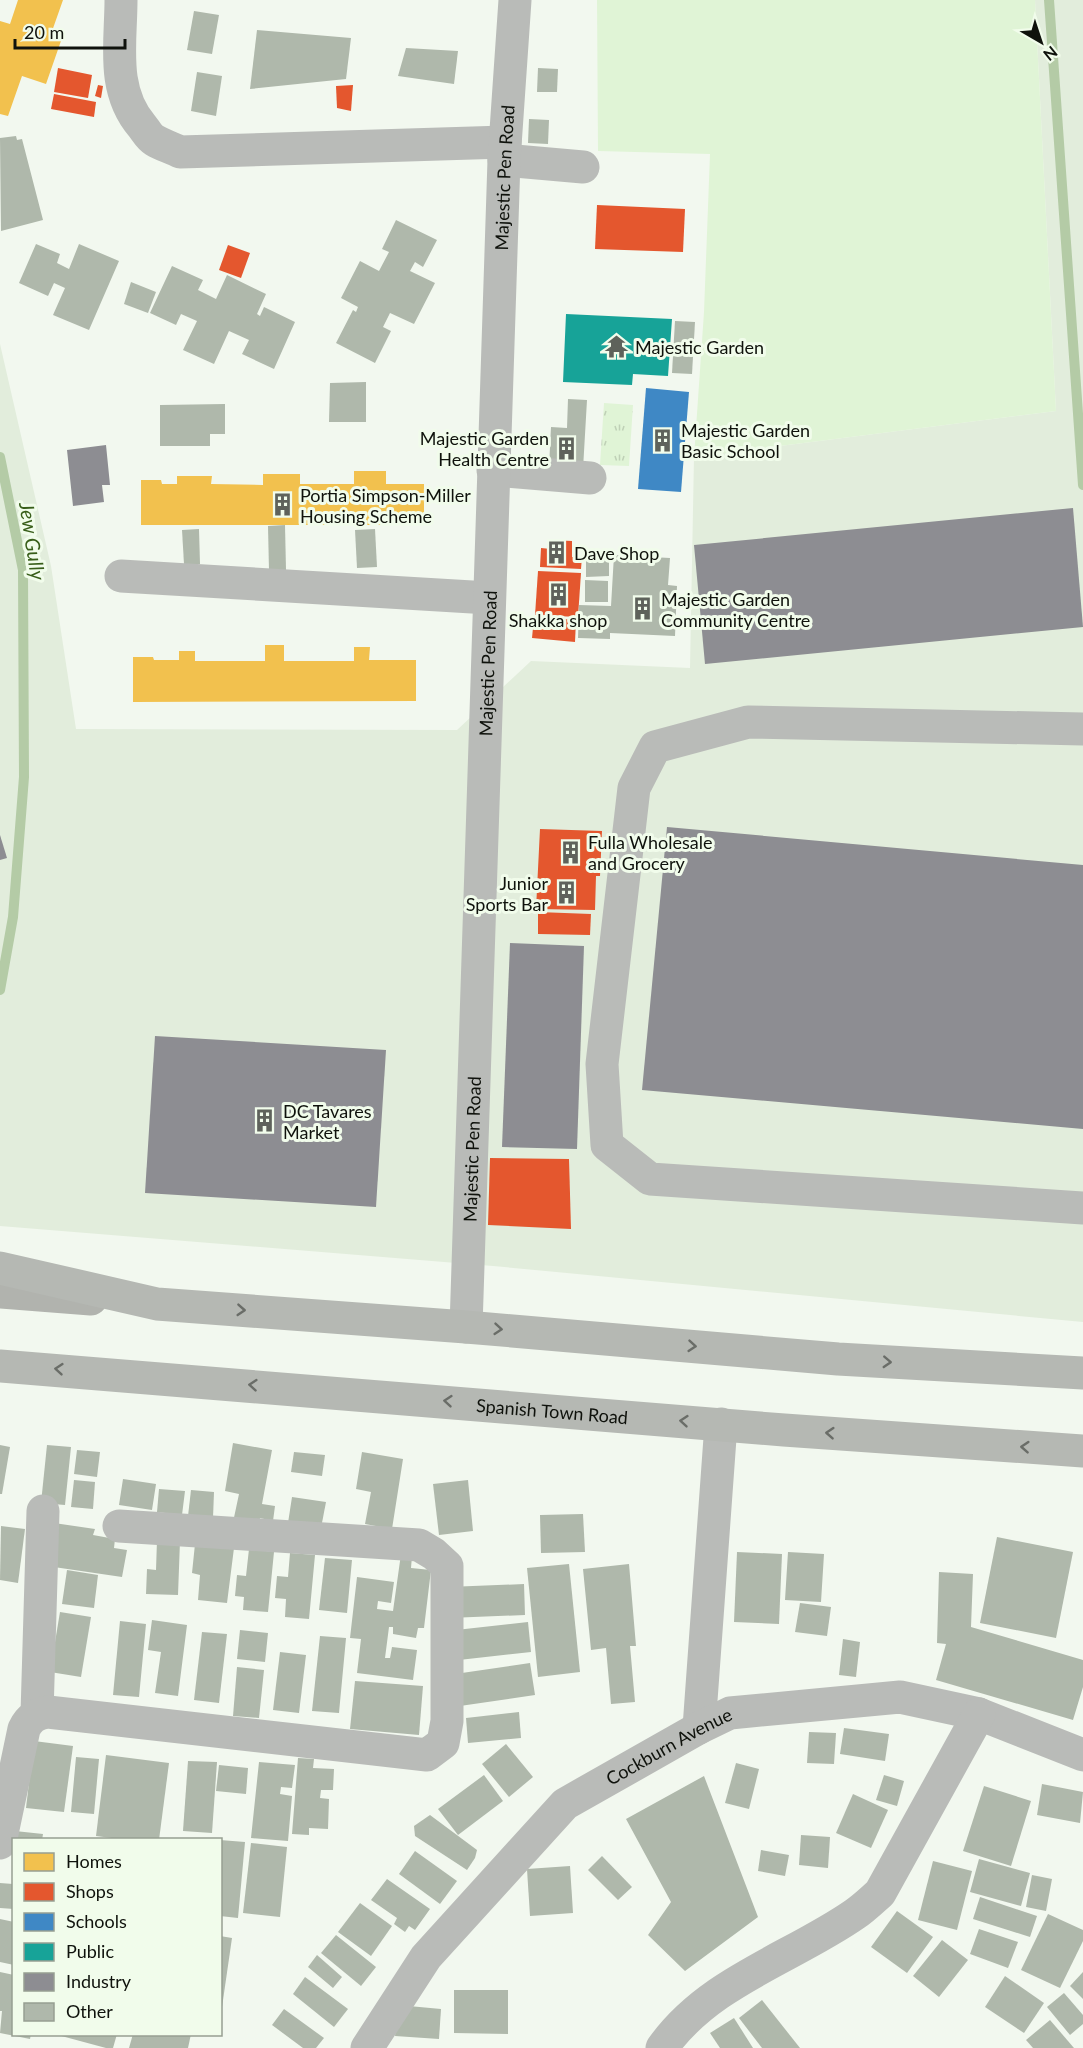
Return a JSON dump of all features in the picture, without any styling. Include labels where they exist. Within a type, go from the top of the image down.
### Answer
[{"type":"highway","points":[[0,1268],[157,1304],[466,1327],[838,1359],[1083,1373]]},
{"type":"highway","name":"Spanish Town Road","points":[[6,1365],[721,1424],[1083,1451]]},
{"type":"main road","points":[[0,1292],[157,1304]]},
{"type":"street","points":[[120,0],[119,60],[122,89],[135,118],[152,139],[180,152],[504,151],[583,167]]},
{"type":"street","name":"Majestic Pen Road","points":[[466,1327],[504,151],[515,0]]},
{"type":"street","points":[[493,470],[590,478]]},
{"type":"street","points":[[121,576],[489,598]]},
{"type":"street","points":[[1083,729],[748,722],[655,747],[634,788],[602,1064],[607,1145],[650,1179],[1083,1208]]},
{"type":"street","points":[[699,1728],[721,1424]]},
{"type":"street","points":[[37,1714],[43,1511]]},
{"type":"street","points":[[0,1843],[24,1729],[27,1722],[37,1714],[48,1712],[427,1755],[443,1743],[447,1720],[447,1566],[434,1554],[419,1545],[119,1526]]},
{"type":"street","name":"Cockburn Avenue","points":[[368,2048],[426,1957],[565,1804],[699,1728],[730,1713],[900,1697],[979,1714],[1083,1755]]},
{"type":"street","points":[[662,2048],[674,2030],[716,1995],[856,1914],[880,1893],[979,1714]]},
{"type":"shaded area","points":[[1035,0],[1083,0],[1083,1322],[493,1266],[0,1226],[0,344],[51,566],[76,729],[457,730],[531,661],[690,668],[694,457],[1056,411]]},
{"type":"green space","points":[[597,0],[1035,0],[1056,411],[694,457],[704,312],[710,154],[598,151]]},
{"type":"green space","points":[[604,403],[633,405],[629,466],[600,465]]},
{"type":"building: Homes","points":[[18,0],[63,0],[51,34],[62,38],[46,84],[22,76],[8,116],[0,114],[0,21],[10,24]]},
{"type":"building: Homes","name":"Portia Simpson-Miller Housing Scheme","points":[[354,471],[386,471],[386,484],[424,484],[424,525],[141,525],[141,480],[161,480],[162,484],[177,484],[177,476],[212,476],[211,484],[263,485],[263,474],[300,474],[300,484],[354,484]]},
{"type":"building: Homes","points":[[265,645],[284,645],[284,661],[354,661],[354,647],[370,647],[369,660],[416,660],[416,701],[133,702],[133,657],[179,660],[179,651],[195,651],[195,661],[265,661]]},
{"type":"building: Shops","points":[[58,68],[92,75],[88,98],[54,92]]},
{"type":"building: Shops","points":[[98,85],[103,86],[101,98],[95,96]]},
{"type":"building: Shops","points":[[353,85],[351,111],[337,108],[336,86]]},
{"type":"building: Shops","points":[[54,94],[96,102],[94,117],[51,109]]},
{"type":"building: Shops","points":[[597,205],[685,209],[683,252],[595,249]]},
{"type":"building: Shops","points":[[228,245],[250,253],[241,278],[219,270]]},
{"type":"building: Shops","name":"Dave Shop","points":[[551,540],[572,541],[572,557],[582,557],[581,569],[540,567],[541,548],[551,549]]},
{"type":"building: Shops","name":"Shakka shop","points":[[538,571],[581,573],[578,617],[535,615]]},
{"type":"building: Shops","points":[[534,617],[576,620],[575,642],[532,638]]},
{"type":"building: Shops","points":[[540,829],[602,831],[600,876],[596,876],[595,910],[536,909]]},
{"type":"building: Shops","points":[[538,912],[591,914],[590,935],[538,934]]},
{"type":"building: Shops","points":[[490,1158],[569,1159],[571,1229],[488,1225]]},
{"type":"building: Schools","name":"Majestic Garden Basic School","points":[[646,388],[689,392],[681,492],[638,489]]},
{"type":"building: Public","name":"Majestic Garden","points":[[566,314],[672,319],[668,376],[633,374],[632,385],[563,382]]},
{"type":"building: Industry","points":[[106,445],[110,485],[102,485],[104,502],[73,506],[67,450]]},
{"type":"building: Industry","points":[[1073,508],[1083,627],[705,664],[694,545]]},
{"type":"building: Industry","points":[[667,827],[1083,865],[1083,1129],[642,1090]]},
{"type":"building: Industry","points":[[0,835],[7,858],[0,860]]},
{"type":"building: Industry","points":[[510,943],[584,946],[577,1149],[502,1147]]},
{"type":"building: Industry","name":"DC Tavares Market","points":[[155,1036],[386,1050],[376,1207],[145,1193]]},
{"type":"building: Other","points":[[194,11],[219,15],[212,54],[187,50]]},
{"type":"building: Other","points":[[257,30],[351,38],[346,79],[250,89]]},
{"type":"building: Other","points":[[406,48],[458,51],[454,84],[398,76]]},
{"type":"building: Other","points":[[538,68],[558,69],[557,92],[537,92]]},
{"type":"building: Other","points":[[197,72],[222,76],[216,116],[191,111]]},
{"type":"building: Other","points":[[529,119],[549,120],[548,144],[528,143]]},
{"type":"building: Other","points":[[16,136],[17,140],[22,139],[43,220],[1,231],[0,138]]},
{"type":"building: Other","points":[[396,220],[437,240],[423,267],[415,262],[410,271],[435,283],[414,324],[390,313],[383,327],[391,331],[375,363],[336,343],[353,310],[356,312],[358,307],[341,298],[360,261],[379,271],[389,252],[382,249]]},
{"type":"building: Other","points":[[36,244],[60,254],[57,263],[69,269],[79,244],[119,261],[89,330],[53,315],[65,288],[54,283],[48,296],[19,283]]},
{"type":"building: Other","points":[[172,266],[203,280],[198,290],[216,299],[227,275],[266,294],[257,314],[260,316],[264,307],[295,322],[274,369],[242,354],[249,340],[229,331],[214,364],[183,350],[197,321],[181,314],[176,325],[150,313]]},
{"type":"building: Other","points":[[131,282],[156,292],[148,313],[124,304]]},
{"type":"building: Other","points":[[675,321],[695,322],[692,374],[672,373]]},
{"type":"building: Other","points":[[366,382],[366,422],[329,422],[330,383]]},
{"type":"building: Other","name":"Majestic Garden Health Centre","points":[[568,399],[587,400],[583,469],[549,467],[551,427],[567,428]]},
{"type":"building: Other","points":[[225,404],[225,434],[210,434],[210,446],[160,446],[160,405]]},
{"type":"building: Other","points":[[285,525],[286,570],[269,571],[268,526]]},
{"type":"building: Other","points":[[199,529],[200,564],[184,564],[182,530]]},
{"type":"building: Other","points":[[375,529],[377,567],[357,568],[355,530]]},
{"type":"building: Other","name":"Majestic Garden Community Centre","points":[[614,555],[670,558],[668,585],[677,586],[675,636],[610,633],[610,639],[578,638],[579,605],[611,606]]},
{"type":"building: Other","points":[[586,560],[609,560],[609,576],[586,577]]},
{"type":"building: Other","points":[[585,580],[608,581],[608,602],[585,602]]},
{"type":"building: Other","points":[[233,1443],[272,1450],[262,1504],[275,1506],[273,1521],[260,1518],[257,1531],[232,1527],[239,1494],[225,1491]]},
{"type":"building: Other","points":[[0,1445],[10,1447],[2,1494],[0,1494]]},
{"type":"building: Other","points":[[47,1445],[71,1447],[65,1505],[41,1503]]},
{"type":"building: Other","points":[[77,1450],[100,1452],[97,1477],[74,1474]]},
{"type":"building: Other","points":[[294,1452],[325,1455],[322,1476],[291,1472]]},
{"type":"building: Other","points":[[362,1452],[403,1459],[392,1529],[365,1524],[371,1492],[356,1489]]},
{"type":"building: Other","points":[[123,1479],[156,1484],[152,1510],[119,1505]]},
{"type":"building: Other","points":[[74,1480],[95,1482],[93,1509],[71,1507]]},
{"type":"building: Other","points":[[468,1480],[473,1531],[439,1535],[433,1484]]},
{"type":"building: Other","points":[[159,1489],[185,1491],[182,1515],[157,1512]]},
{"type":"building: Other","points":[[191,1490],[214,1492],[213,1518],[188,1516]]},
{"type":"building: Other","points":[[292,1497],[326,1502],[321,1528],[288,1523]]},
{"type":"building: Other","points":[[583,1514],[585,1552],[541,1553],[540,1515]]},
{"type":"building: Other","points":[[54,1523],[95,1529],[93,1535],[115,1539],[114,1548],[127,1550],[122,1577],[47,1566]]},
{"type":"building: Other","points":[[1,1526],[25,1529],[18,1583],[0,1580]]},
{"type":"building: Other","points":[[997,1537],[1073,1552],[1056,1638],[980,1623]]},
{"type":"building: Other","points":[[157,1540],[180,1541],[178,1595],[146,1594],[147,1569],[156,1570]]},
{"type":"building: Other","points":[[195,1544],[234,1548],[227,1603],[198,1600],[200,1575],[192,1573]]},
{"type":"building: Other","points":[[249,1549],[274,1552],[268,1612],[243,1610],[244,1597],[235,1596],[237,1575],[246,1576]]},
{"type":"building: Other","points":[[737,1552],[782,1554],[779,1624],[734,1622]]},
{"type":"building: Other","points":[[788,1552],[824,1554],[821,1602],[785,1600]]},
{"type":"building: Other","points":[[290,1553],[315,1555],[309,1619],[285,1617],[286,1599],[275,1598],[277,1576],[288,1577]]},
{"type":"building: Other","points":[[401,1554],[412,1556],[411,1568],[431,1570],[424,1628],[418,1628],[416,1638],[393,1634],[393,1627],[389,1627],[385,1658],[390,1658],[392,1647],[417,1650],[413,1680],[357,1673],[361,1639],[350,1638],[357,1577],[394,1582],[391,1603],[378,1601],[377,1609],[393,1611]]},
{"type":"building: Other","points":[[325,1558],[352,1560],[347,1613],[319,1610]]},
{"type":"building: Other","points":[[569,1564],[580,1672],[538,1677],[527,1568]]},
{"type":"building: Other","points":[[629,1564],[636,1646],[630,1646],[635,1702],[611,1704],[606,1648],[591,1650],[583,1569]]},
{"type":"building: Other","points":[[67,1570],[98,1575],[94,1608],[62,1604]]},
{"type":"building: Other","points":[[939,1572],[973,1574],[971,1627],[1083,1660],[1083,1687],[1073,1720],[936,1680],[946,1644],[937,1643]]},
{"type":"building: Other","points":[[524,1584],[525,1615],[449,1618],[448,1587]]},
{"type":"building: Other","points":[[800,1603],[831,1607],[827,1636],[795,1632]]},
{"type":"building: Other","points":[[60,1612],[91,1617],[81,1677],[50,1672]]},
{"type":"building: Other","points":[[152,1620],[187,1625],[178,1696],[155,1693],[161,1652],[148,1650]]},
{"type":"building: Other","points":[[120,1621],[146,1624],[139,1697],[113,1695]]},
{"type":"building: Other","points":[[528,1622],[531,1652],[450,1661],[447,1631]]},
{"type":"building: Other","points":[[240,1630],[268,1633],[265,1662],[237,1659]]},
{"type":"building: Other","points":[[202,1632],[227,1634],[219,1703],[194,1700]]},
{"type":"building: Other","points":[[320,1636],[346,1638],[339,1713],[312,1711]]},
{"type":"building: Other","points":[[843,1639],[860,1642],[856,1677],[839,1675]]},
{"type":"building: Other","points":[[280,1652],[306,1655],[299,1713],[273,1710]]},
{"type":"building: Other","points":[[530,1663],[535,1695],[453,1707],[448,1675]]},
{"type":"building: Other","points":[[237,1667],[264,1670],[259,1718],[233,1716]]},
{"type":"building: Other","points":[[355,1681],[423,1686],[419,1735],[350,1729]]},
{"type":"building: Other","points":[[519,1712],[521,1738],[468,1743],[466,1718]]},
{"type":"building: Other","points":[[844,1728],[889,1734],[885,1761],[840,1754]]},
{"type":"building: Other","points":[[809,1732],[836,1733],[834,1764],[807,1763]]},
{"type":"building: Other","points":[[34,1741],[73,1746],[64,1812],[26,1808]]},
{"type":"building: Other","points":[[506,1744],[533,1777],[509,1797],[482,1764]]},
{"type":"building: Other","points":[[106,1755],[169,1763],[159,1838],[96,1836]]},
{"type":"building: Other","points":[[76,1757],[99,1759],[94,1814],[71,1812]]},
{"type":"building: Other","points":[[298,1758],[314,1759],[313,1768],[334,1769],[333,1790],[321,1790],[320,1798],[329,1799],[328,1829],[309,1828],[309,1835],[292,1834]]},
{"type":"building: Other","points":[[188,1761],[217,1762],[212,1833],[183,1831]]},
{"type":"building: Other","points":[[259,1762],[295,1765],[292,1788],[281,1787],[280,1794],[292,1796],[288,1841],[251,1838]]},
{"type":"building: Other","points":[[736,1763],[759,1769],[749,1809],[725,1803]]},
{"type":"building: Other","points":[[219,1765],[248,1768],[246,1794],[216,1791]]},
{"type":"building: Other","points":[[484,1775],[503,1801],[458,1835],[438,1809]]},
{"type":"building: Other","points":[[884,1775],[904,1781],[897,1806],[876,1800]]},
{"type":"building: Other","points":[[704,1776],[758,1917],[685,1971],[648,1935],[671,1902],[626,1819]]},
{"type":"building: Other","points":[[1042,1784],[1083,1792],[1080,1823],[1037,1815]]},
{"type":"building: Other","points":[[984,1786],[1031,1801],[1011,1866],[963,1851]]},
{"type":"building: Other","points":[[853,1794],[888,1810],[871,1848],[836,1833]]},
{"type":"building: Other","points":[[430,1815],[477,1850],[467,1870],[415,1836],[414,1826]]},
{"type":"building: Other","points":[[15,1831],[43,1834],[42,1838],[14,1838]]},
{"type":"building: Other","points":[[801,1835],[830,1837],[828,1868],[799,1865]]},
{"type":"building: Other","points":[[222,1840],[245,1842],[238,1918],[222,1916]]},
{"type":"building: Other","points":[[251,1843],[287,1847],[280,1917],[243,1913]]},
{"type":"building: Other","points":[[761,1850],[789,1855],[785,1876],[758,1871]]},
{"type":"building: Other","points":[[415,1851],[457,1881],[440,1904],[399,1874]]},
{"type":"building: Other","points":[[602,1856],[632,1887],[618,1900],[588,1870]]},
{"type":"building: Other","points":[[979,1859],[1030,1873],[1021,1906],[970,1892]]},
{"type":"building: Other","points":[[933,1861],[972,1871],[957,1930],[918,1920]]},
{"type":"building: Other","points":[[570,1866],[573,1913],[530,1916],[527,1869]]},
{"type":"building: Other","points":[[1032,1875],[1052,1879],[1046,1911],[1026,1907]]},
{"type":"building: Other","points":[[387,1879],[430,1909],[415,1930],[409,1926],[405,1932],[394,1924],[397,1918],[371,1900]]},
{"type":"building: Other","points":[[0,1883],[12,1884],[12,1909],[0,1908]]},
{"type":"building: Other","points":[[980,1897],[1037,1916],[1030,1937],[973,1919]]},
{"type":"building: Other","points":[[360,1903],[392,1926],[371,1956],[338,1932]]},
{"type":"building: Other","points":[[897,1911],[933,1937],[907,1973],[871,1947]]},
{"type":"building: Other","points":[[1048,1914],[1083,1930],[1083,1941],[1060,1988],[1021,1970]]},
{"type":"building: Other","points":[[0,1919],[12,1922],[12,1965],[0,1962]]},
{"type":"building: Other","points":[[979,1929],[1018,1942],[1008,1968],[970,1954]]},
{"type":"building: Other","points":[[336,1935],[376,1967],[361,1986],[321,1953]]},
{"type":"building: Other","points":[[222,1936],[232,1938],[222,2007]]},
{"type":"building: Other","points":[[942,1940],[968,1960],[939,1997],[913,1976]]},
{"type":"building: Other","points":[[317,1955],[342,1977],[333,1988],[308,1967]]},
{"type":"building: Other","points":[[0,1972],[12,1975],[12,2035],[0,2033],[2,2011],[0,2011]]},
{"type":"building: Other","points":[[1083,1972],[1083,1999],[1070,1986]]},
{"type":"building: Other","points":[[1005,1976],[1044,2003],[1024,2033],[985,2007]]},
{"type":"building: Other","points":[[305,1977],[348,2009],[334,2027],[293,1994]]},
{"type":"building: Other","points":[[454,1990],[508,1990],[508,2034],[454,2033]]},
{"type":"building: Other","points":[[1064,1993],[1083,2015],[1083,2024],[1070,2035],[1047,2007]]},
{"type":"building: Other","points":[[762,2000],[800,2048],[762,2048],[739,2018]]},
{"type":"building: Other","points":[[398,2005],[441,2009],[439,2039],[395,2036]]},
{"type":"building: Other","points":[[284,2009],[324,2038],[316,2048],[303,2048],[272,2025]]},
{"type":"building: Other","points":[[734,2018],[753,2048],[720,2048],[710,2033]]},
{"type":"building: Other","points":[[1050,2020],[1074,2048],[1033,2048],[1026,2040]]},
{"type":"building: Other","points":[[15,2036],[31,2036],[30,2039]]},
{"type":"building: Other","points":[[61,2036],[116,2036],[113,2048]]},
{"type":"building: Other","points":[[132,2036],[191,2036],[188,2048],[129,2048]]},
{"type":"waterway","points":[[1049,0],[1083,485]]},
{"type":"waterway","name":"Jew Gully","points":[[0,457],[23,570],[24,777],[13,917],[0,990]]},
{"type":"place","name":"Majestic Garden","points":[[617,347]]},
{"type":"place","name":"Majestic Garden Basic School","points":[[663,440]]},
{"type":"place","name":"Majestic Garden Health Centre","points":[[567,448]]},
{"type":"place","name":"Portia Simpson-Miller Housing Scheme","points":[[282,505]]},
{"type":"place","name":"Dave Shop","points":[[556,553]]},
{"type":"place","name":"Shakka shop","points":[[558,594]]},
{"type":"place","name":"Majestic Garden Community Centre","points":[[643,609]]},
{"type":"place","name":"Fulla Wholesale and Grocery","points":[[570,852]]},
{"type":"place","name":"Junior Sports Bar","points":[[566,893]]},
{"type":"place","name":"DC Tavares Market","points":[[265,1121]]}]
